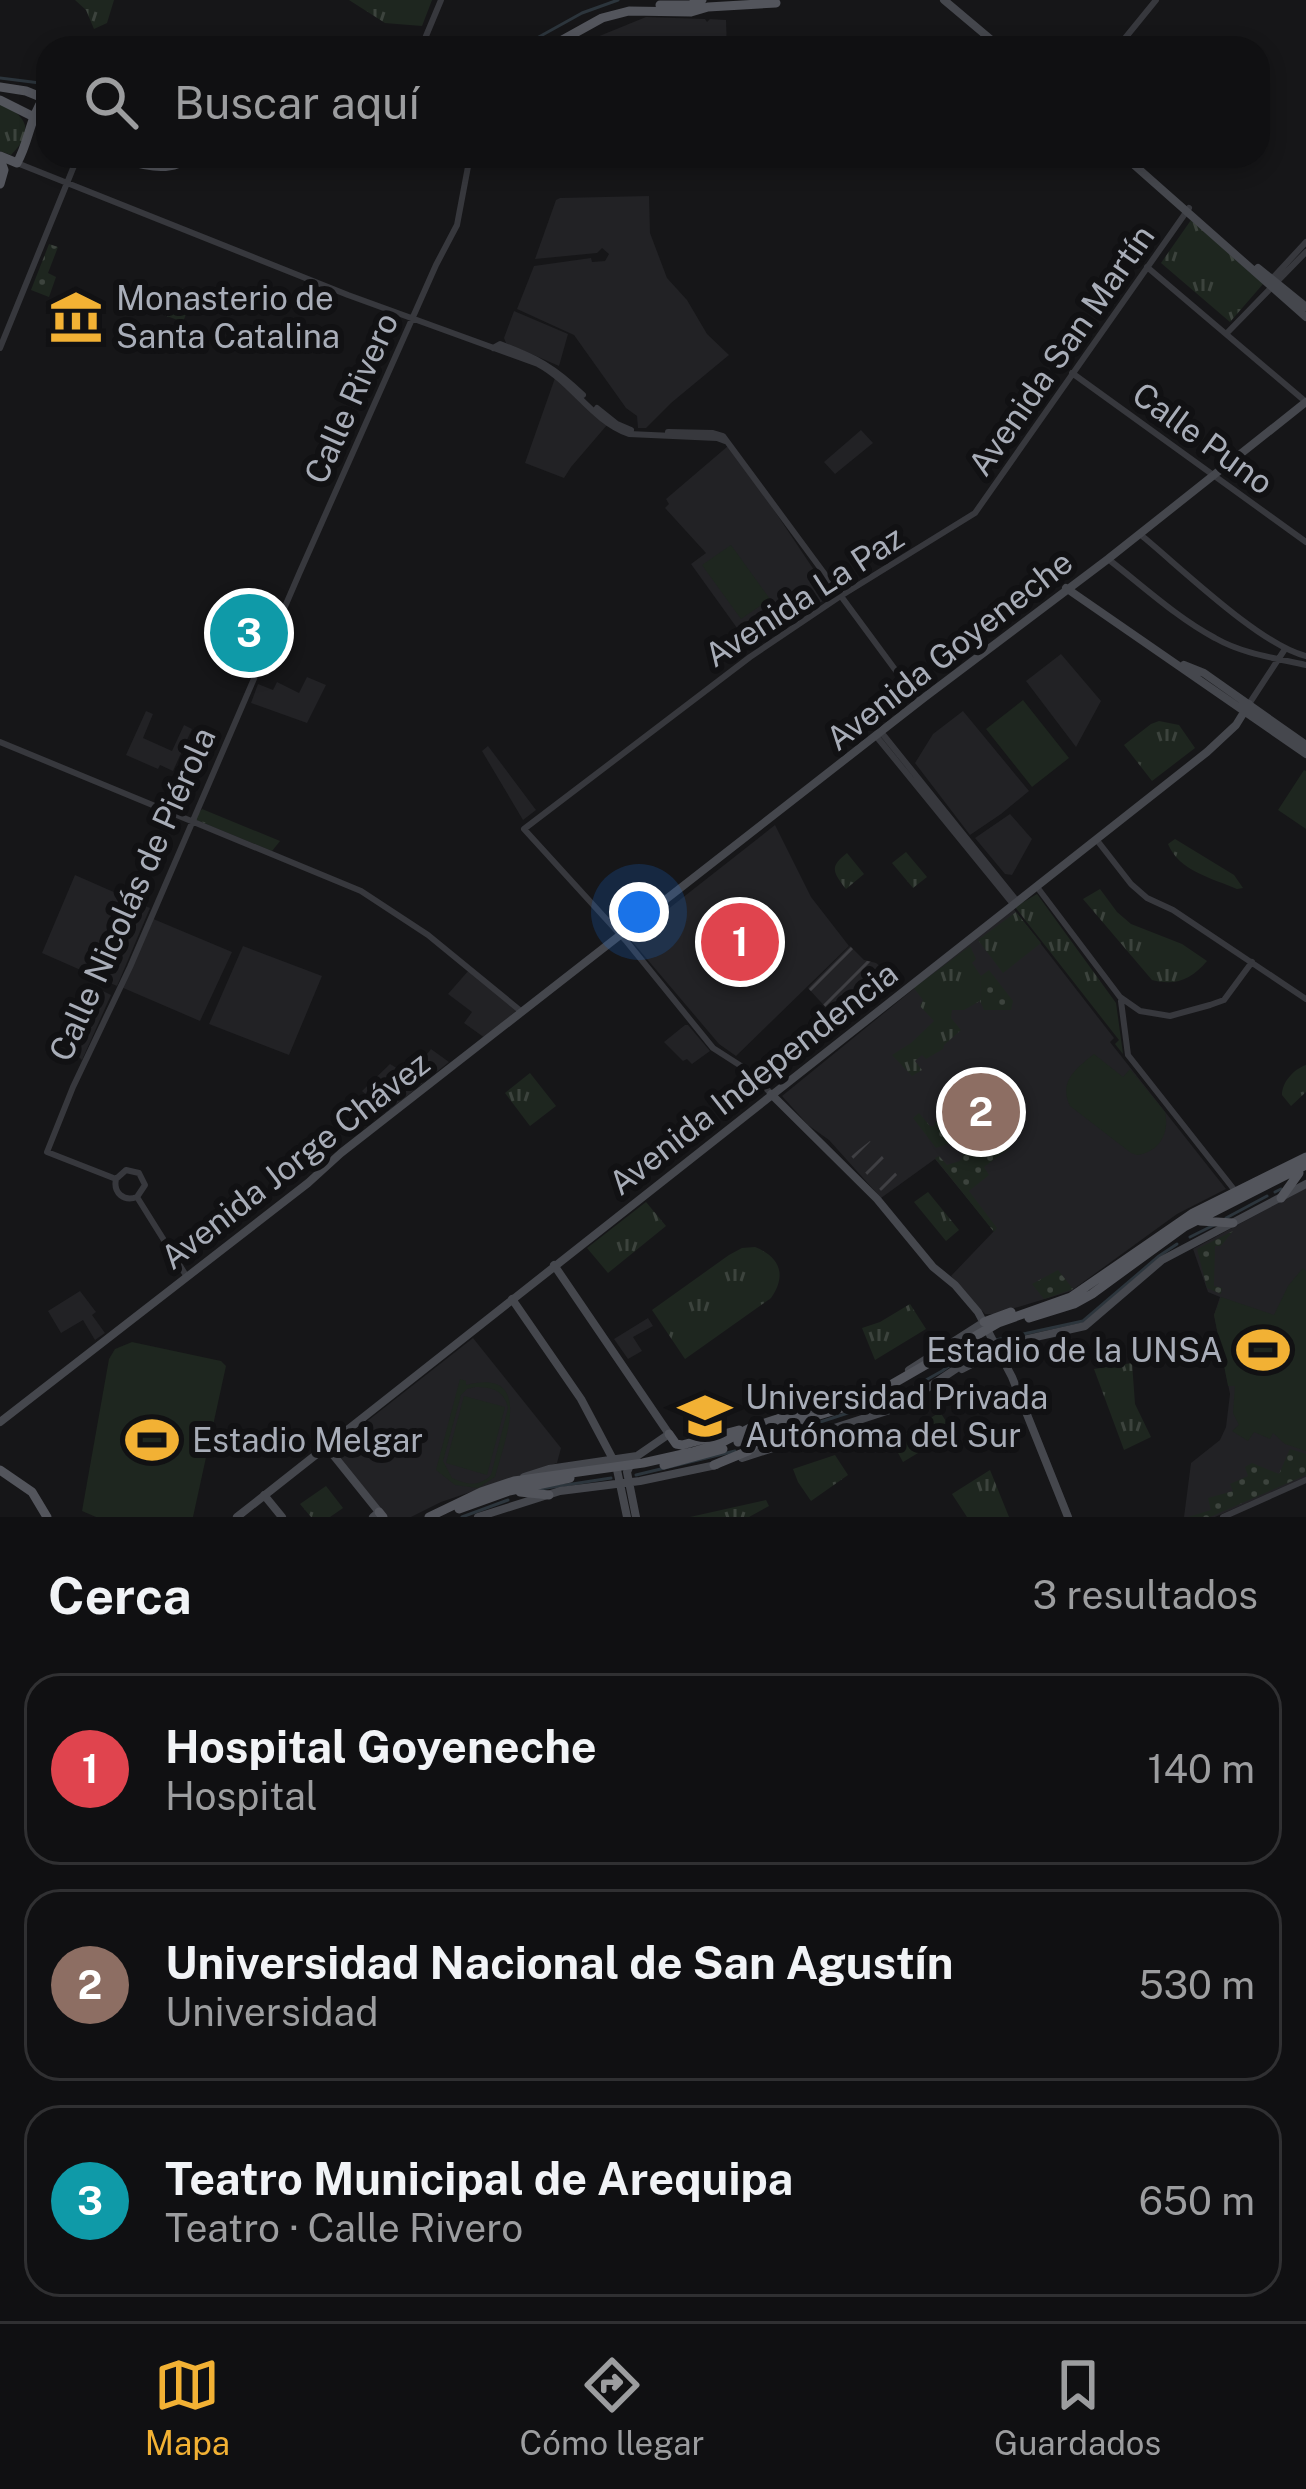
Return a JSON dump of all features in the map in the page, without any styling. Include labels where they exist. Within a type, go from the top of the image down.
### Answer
[{"type":"main road","points":[[947,0],[989,36]]},
{"type":"main road","points":[[570,36],[602,18],[638,10],[691,12],[704,3]]},
{"type":"main road","points":[[558,36],[600,13],[637,4],[776,3]]},
{"type":"main road","points":[[0,87],[36,96]]},
{"type":"main road","points":[[0,100],[34,116]]},
{"type":"main road","points":[[20,107],[30,133]]},
{"type":"main road","points":[[0,158],[17,163],[36,113]]},
{"type":"main road","points":[[0,158],[6,178]]},
{"type":"main road","points":[[1141,168],[1306,317]]},
{"type":"main road","points":[[1272,285],[1306,308]]},
{"type":"main road","name":"Avenida Goyeneche","points":[[620,936],[1306,402]]},
{"type":"main road","points":[[1066,588],[1248,707]]},
{"type":"main road","points":[[1180,662],[1204,673],[1302,747]]},
{"type":"main road","name":"Avenida Independencia","points":[[237,1517],[1227,735],[1248,707]]},
{"type":"main road","name":"Avenida Jorge Chávez","points":[[0,1422],[620,936]]},
{"type":"main road","points":[[772,1094],[877,1198],[933,1267],[961,1293],[1017,1393],[1068,1517]]},
{"type":"main road","points":[[840,1400],[893,1385],[998,1323],[1079,1293],[1180,1220],[1291,1164],[1306,1161]]},
{"type":"main road","points":[[1281,1198],[1306,1161]]},
{"type":"main road","points":[[512,1486],[678,1462],[884,1395],[1000,1328],[1074,1304],[1195,1221],[1306,1161]]},
{"type":"main road","points":[[478,1517],[573,1489],[714,1465],[888,1411],[994,1345],[1092,1322],[1162,1260],[1306,1184]]},
{"type":"main road","points":[[1195,1221],[1233,1223]]},
{"type":"main road","points":[[554,1265],[676,1444],[682,1445],[840,1400],[897,1377],[982,1324],[1079,1293]]},
{"type":"main road","points":[[512,1299],[581,1399],[624,1482],[631,1517]]},
{"type":"main road","points":[[1017,1393],[1006,1351],[1041,1336]]},
{"type":"main road","points":[[950,1373],[996,1351]]},
{"type":"main road","points":[[996,1351],[1012,1377]]},
{"type":"main road","points":[[418,1517],[481,1492],[655,1460],[719,1444],[750,1428]]},
{"type":"main road","points":[[714,1465],[748,1451],[773,1429]]},
{"type":"main road","points":[[442,1517],[537,1472],[633,1460],[669,1434]]},
{"type":"main road","points":[[326,1446],[378,1515]]},
{"type":"main road","points":[[624,1482],[633,1460]]},
{"type":"main road","points":[[0,1470],[32,1492],[47,1517]]},
{"type":"main road","points":[[512,1486],[549,1495]]},
{"type":"main road","points":[[429,1517],[481,1492]]},
{"type":"main road","points":[[265,1495],[282,1517]]},
{"type":"street","points":[[1127,36],[1156,0]]},
{"type":"street","points":[[426,36],[440,4]]},
{"type":"street","points":[[17,163],[553,370],[606,423],[620,430],[725,441],[919,702]]},
{"type":"street","points":[[0,348],[73,168]]},
{"type":"street","name":"Calle Rivero","points":[[263,656],[457,226],[468,168]]},
{"type":"street","name":"Avenida San Martín","points":[[970,518],[1188,210]]},
{"type":"street","points":[[1272,285],[1306,242]]},
{"type":"street","points":[[1226,334],[1306,251]]},
{"type":"street","points":[[1147,267],[1306,402]]},
{"type":"street","name":"Calle Puno","points":[[1072,373],[1306,542]]},
{"type":"street","name":"Avenida La Paz","points":[[620,936],[525,827],[667,718],[839,597],[970,518]]},
{"type":"street","points":[[1138,533],[1246,622],[1285,649],[1306,656]]},
{"type":"street","points":[[1108,559],[1216,639],[1247,652],[1306,665]]},
{"type":"street","name":"Avenida Independencia","points":[[1248,707],[1285,649]]},
{"type":"street","name":"Calle Nicolás de Piérola","points":[[116,1179],[47,1152],[263,656]]},
{"type":"street","points":[[879,734],[1015,902]]},
{"type":"street","points":[[0,742],[362,891],[428,935],[522,1012]]},
{"type":"street","points":[[1096,839],[1147,898],[1173,910],[1306,999]]},
{"type":"street","points":[[1036,886],[1120,997],[1140,1011],[1159,1016],[1196,1011],[1224,1000],[1252,962]]},
{"type":"street","points":[[620,936],[713,1048],[749,1070],[772,1094]]},
{"type":"street","points":[[1120,997],[1128,1055],[1236,1192]]},
{"type":"street","points":[[126,1170],[139,1173],[145,1185],[137,1197],[121,1196],[116,1188],[116,1179],[126,1170]]},
{"type":"street","points":[[137,1197],[187,1277]]},
{"type":"street","points":[[1223,1517],[1306,1480]]},
{"type":"shaded area","points":[[646,17],[726,20],[727,36],[599,36]]},
{"type":"shaded area","points":[[649,196],[650,233],[667,278],[707,334],[729,355],[646,428],[638,428],[637,416],[626,408],[574,335],[517,309],[534,266],[591,258],[592,262],[605,261],[609,254],[602,248],[597,253],[535,259],[556,200]]},
{"type":"shaded area","points":[[514,311],[568,334],[559,366],[506,343]]},
{"type":"shaded area","points":[[555,378],[607,425],[564,478],[525,463]]},
{"type":"shaded area","points":[[861,430],[873,443],[835,474],[824,462]]},
{"type":"shaded area","points":[[728,446],[818,576],[810,582],[823,601],[815,605],[801,587],[737,628],[691,564],[706,553],[665,508],[666,499]]},
{"type":"shaded area","points":[[1061,654],[1101,701],[1076,747],[1026,681]]},
{"type":"shaded area","points":[[307,677],[326,685],[307,723],[251,703],[258,684],[273,690],[277,682],[299,693]]},
{"type":"shaded area","points":[[146,711],[153,714],[143,738],[172,751],[184,725],[192,729],[173,771],[126,755]]},
{"type":"shaded area","points":[[963,711],[1029,791],[970,835],[915,763],[933,734]]},
{"type":"shaded area","points":[[488,746],[536,810],[523,820],[482,751]]},
{"type":"shaded area","points":[[1010,814],[1032,839],[1012,875],[1005,874],[975,838]]},
{"type":"shaded area","points":[[775,825],[811,897],[849,946],[736,1056],[719,1044],[630,939]]},
{"type":"shaded area","points":[[75,875],[150,908],[117,986],[42,953]]},
{"type":"shaded area","points":[[1013,908],[1114,1038],[1110,1042],[1226,1189],[1177,1214],[1071,1291],[985,1314],[951,1276],[994,1231],[935,1159],[881,1198],[782,1096]]},
{"type":"shaded area","points":[[151,918],[232,952],[200,1021],[121,987]]},
{"type":"shaded area","points":[[243,946],[322,976],[289,1055],[209,1024]]},
{"type":"shaded area","points":[[850,946],[897,981],[842,1025],[808,988]]},
{"type":"shaded area","points":[[469,970],[517,1010],[485,1038],[464,1023],[472,1012],[448,994]]},
{"type":"shaded area","points":[[103,991],[111,995],[82,1060],[75,1053]]},
{"type":"shaded area","points":[[685,1025],[710,1051],[692,1064],[664,1042]]},
{"type":"shaded area","points":[[431,1049],[449,1062],[386,1113],[362,1091],[390,1064],[410,1076]]},
{"type":"shaded area","points":[[870,1141],[901,1180],[881,1191],[851,1156]]},
{"type":"shaded area","points":[[1306,1188],[1306,1477],[1215,1517],[1184,1517],[1191,1463],[1220,1440],[1230,1394],[1214,1315],[1220,1297],[1208,1292],[1193,1249]]},
{"type":"shaded area","points":[[80,1291],[105,1333],[95,1340],[83,1320],[61,1333],[48,1311]]},
{"type":"shaded area","points":[[648,1318],[653,1326],[633,1337],[642,1351],[628,1359],[614,1339]]},
{"type":"shaded area","points":[[473,1338],[561,1448],[557,1463],[441,1502],[411,1517],[387,1517],[333,1448]]},
{"type":"green space","points":[[75,0],[114,0],[107,23],[94,29],[86,10]]},
{"type":"green space","points":[[349,0],[432,0],[422,26],[385,23]]},
{"type":"green space","points":[[0,103],[25,125],[23,139],[11,155],[0,151]]},
{"type":"green space","points":[[1191,220],[1263,284],[1230,322],[1161,263]]},
{"type":"green space","points":[[49,244],[58,247],[48,273],[56,277],[49,297],[31,290]]},
{"type":"green space","points":[[176,286],[194,293],[183,322],[164,315]]},
{"type":"green space","points":[[731,545],[770,599],[741,619],[702,565]]},
{"type":"green space","points":[[1023,700],[1069,758],[1032,787],[986,729]]},
{"type":"green space","points":[[1159,721],[1179,725],[1195,748],[1152,781],[1124,745]]},
{"type":"green space","points":[[1306,771],[1306,829],[1278,810]]},
{"type":"green space","points":[[202,809],[280,841],[272,851],[194,819]]},
{"type":"green space","points":[[1175,839],[1234,875],[1243,888],[1188,867],[1168,844]]},
{"type":"green space","points":[[906,852],[927,877],[913,888],[892,863]]},
{"type":"green space","points":[[847,853],[864,874],[846,889],[835,870]]},
{"type":"green space","points":[[1100,889],[1131,924],[1182,944],[1207,961],[1182,980],[1152,980],[1083,899]]},
{"type":"green space","points":[[1037,894],[1116,1003],[1123,1054],[1115,1044],[1119,1040],[1015,907]]},
{"type":"green space","points":[[1016,912],[1041,943],[1003,973],[978,940]]},
{"type":"green space","points":[[970,946],[976,959],[972,963],[981,976],[980,1001],[964,1010],[952,1010],[951,1018],[961,1030],[943,1049],[915,1061],[922,1070],[912,1076],[892,1055],[934,1021],[920,1006],[923,1000],[914,988]]},
{"type":"green space","points":[[989,970],[1013,1001],[1011,1010],[984,1010],[981,976]]},
{"type":"green space","points":[[1094,1054],[1123,1077],[1130,1069],[1165,1112],[1164,1134],[1151,1150],[1131,1153],[1070,1106],[1068,1082]]},
{"type":"green space","points":[[1306,1065],[1306,1092],[1291,1106],[1282,1095],[1284,1085]]},
{"type":"green space","points":[[530,1073],[556,1106],[530,1126],[505,1093]]},
{"type":"green space","points":[[919,1113],[930,1126],[939,1119],[952,1131],[958,1126],[968,1138],[936,1148],[913,1118]]},
{"type":"green space","points":[[996,1133],[1010,1148],[984,1167],[989,1175],[969,1191],[997,1228],[994,1232],[935,1158],[939,1156],[947,1165],[960,1161],[962,1148],[975,1152]]},
{"type":"green space","points":[[928,1192],[959,1230],[946,1241],[914,1202]]},
{"type":"green space","points":[[646,1202],[666,1226],[608,1273],[587,1248]]},
{"type":"green space","points":[[1233,1231],[1221,1246],[1215,1246],[1214,1286],[1222,1288],[1221,1294],[1207,1288],[1197,1249]]},
{"type":"green space","points":[[755,1247],[775,1261],[780,1274],[771,1298],[685,1359],[652,1310],[729,1255]]},
{"type":"green space","name":"Estadio de la UNSA","points":[[1303,1268],[1306,1451],[1285,1444],[1273,1433],[1270,1439],[1254,1432],[1248,1441],[1232,1431],[1239,1425],[1233,1413],[1235,1386],[1228,1386],[1214,1315],[1221,1297],[1274,1315]]},
{"type":"green space","points":[[1058,1270],[1073,1289],[1044,1299],[1032,1284]]},
{"type":"green space","points":[[910,1304],[926,1329],[875,1360],[862,1328]]},
{"type":"green space","name":"Estadio Melgar","points":[[132,1342],[221,1361],[226,1366],[193,1517],[96,1517],[82,1511],[109,1359],[115,1349]]},
{"type":"green space","points":[[1132,1363],[1135,1404],[1151,1437],[1124,1450],[1094,1369]]},
{"type":"green space","points":[[460,1379],[466,1385],[488,1382],[501,1387],[510,1411],[495,1477],[478,1488],[455,1485],[436,1470]],"holes":[[[475,1387],[500,1393],[508,1408],[491,1475],[482,1482],[468,1483],[452,1478],[443,1461],[461,1395]]]},
{"type":"green space","points":[[464,1396],[505,1407],[487,1475],[446,1463]]},
{"type":"green space","points":[[940,1412],[953,1432],[903,1462],[890,1438]]},
{"type":"green space","points":[[1290,1449],[1306,1454],[1306,1475],[1210,1517],[1188,1517],[1211,1510],[1208,1498],[1233,1491],[1230,1484],[1248,1476],[1245,1467],[1252,1463],[1279,1474]]},
{"type":"green space","points":[[835,1455],[848,1475],[811,1501],[793,1469]]},
{"type":"green space","points":[[990,1470],[1009,1517],[967,1517],[952,1494]]},
{"type":"green space","points":[[326,1486],[343,1508],[330,1517],[311,1517],[300,1504]]},
{"type":"green space","points":[[766,1500],[769,1506],[749,1517],[690,1517]]},
{"type":"waterway","points":[[541,36],[618,0]]},
{"type":"waterway","points":[[0,78],[36,82]]},
{"type":"waterway","points":[[1275,1192],[1281,1189]]},
{"type":"waterway","points":[[1226,1218],[1267,1196]]},
{"type":"waterway","points":[[1190,1237],[1214,1225]]},
{"type":"waterway","points":[[771,1438],[894,1398],[982,1343],[1083,1321],[1177,1244]]},
{"type":"waterway","points":[[636,1475],[735,1451]]},
{"type":"waterway","points":[[540,1489],[611,1478]]},
{"type":"waterway","points":[[462,1517],[508,1500]]},
{"type":"place","name":"Monasterio de Santa Catalina","points":[[76,317]]},
{"type":"place","name":"Teatro Municipal de Arequipa","points":[[249,633]]},
{"type":"place","name":"Hospital Goyeneche","points":[[740,942]]},
{"type":"place","name":"Universidad Nacional de San Agustín","points":[[981,1112]]},
{"type":"place","name":"Estadio de la UNSA","points":[[1263,1350]]},
{"type":"place","name":"Universidad Privada Autónoma del Sur","points":[[705,1416]]},
{"type":"place","name":"Estadio Melgar","points":[[152,1440]]}]
